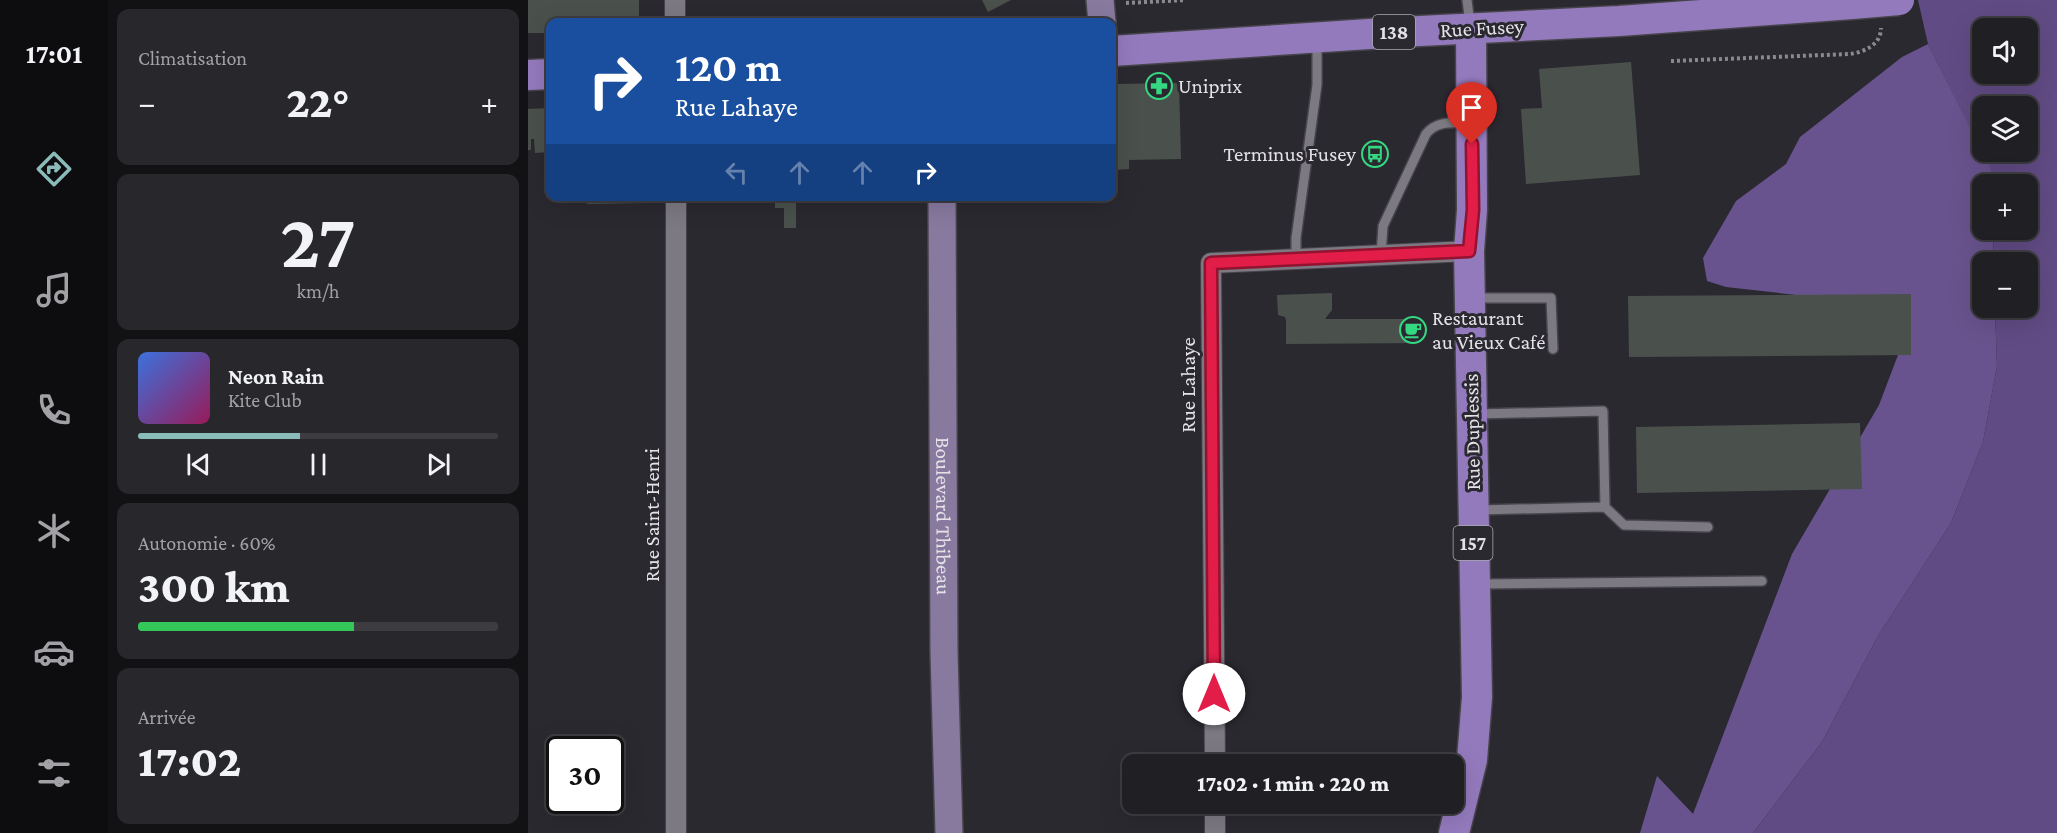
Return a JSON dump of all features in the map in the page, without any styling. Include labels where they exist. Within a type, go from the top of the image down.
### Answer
[{"type":"main road","name":"Rue Fusey","points":[[1116,51],[1317,37],[1619,21],[1852,4],[1889,11]]},
{"type":"main road","name":"Rue Duplessis","points":[[1454,833],[1472,760],[1476,718],[1469,251],[1473,210],[1471,29]]},
{"type":"main road","points":[[528,75],[546,74]]},
{"type":"street","points":[[675,0],[675,18]]},
{"type":"street","name":"Rue Saint-Henri","points":[[676,201],[676,833]]},
{"type":"street","name":"Boulevard Thibeau","points":[[942,201],[944,640],[949,833]]},
{"type":"street","name":"Rue Lahaye","points":[[1215,754],[1211,263],[1469,251]]},
{"type":"street","points":[[1215,814],[1215,833]]},
{"type":"lane","points":[[1467,0],[1471,29]]},
{"type":"lane","points":[[1296,259],[1296,238],[1317,85],[1317,37]]},
{"type":"lane","points":[[1382,255],[1383,226],[1426,134],[1434,125],[1440,123],[1472,122]]},
{"type":"lane","points":[[1470,298],[1551,298],[1552,350]]},
{"type":"lane","points":[[1472,415],[1603,411],[1605,507]]},
{"type":"lane","points":[[1473,510],[1605,507],[1624,525],[1708,527]]},
{"type":"lane","points":[[1474,585],[1762,581]]},
{"type":"path","points":[[1101,9],[1186,0]]},
{"type":"path","points":[[1671,61],[1863,52],[1877,41],[1889,11]]},
{"type":"shaded area","points":[[1918,0],[2057,0],[2057,833],[1753,833],[1822,742],[1878,636],[1951,523],[1983,442],[1997,366],[1995,318],[2038,318],[2038,252],[1994,252],[1993,240],[2038,240],[2038,174],[1991,174],[1987,162],[2038,162],[2038,96],[1972,96],[1972,132],[1928,44]]},
{"type":"shaded area","points":[[1928,44],[1972,131],[1972,162],[1988,162],[1992,170],[1992,174],[1972,174],[1972,240],[1993,240],[1994,252],[1972,252],[1972,318],[1995,318],[1997,366],[1983,442],[1951,523],[1878,636],[1822,742],[1753,833],[1640,833],[1657,776],[1693,814],[1792,554],[1879,405],[1898,355],[1885,305],[1726,287],[1707,281],[1703,258],[1736,201],[1786,164],[1800,137],[1902,57]]},
{"type":"building","points":[[528,0],[639,0],[639,18],[546,18],[546,33],[528,33]]},
{"type":"building","points":[[982,0],[1011,0],[988,12]]},
{"type":"building","points":[[1631,62],[1640,175],[1526,184],[1521,109],[1542,108],[1539,69]]},
{"type":"building","points":[[1179,83],[1181,159],[1129,160],[1129,169],[1116,170],[1116,84]]},
{"type":"building","points":[[546,108],[546,152],[535,153],[534,139],[531,139],[531,150],[528,150],[528,109]]},
{"type":"building","points":[[587,201],[645,201],[645,203],[587,204]]},
{"type":"building","points":[[775,201],[796,201],[796,228],[784,228],[784,208],[775,208]]},
{"type":"building","points":[[1332,293],[1332,310],[1325,319],[1419,319],[1419,343],[1286,344],[1286,320],[1285,317],[1278,315],[1277,295]]},
{"type":"building","points":[[1911,294],[1911,355],[1629,357],[1628,296]]},
{"type":"building","points":[[1860,423],[1862,489],[1637,493],[1636,427]]},
{"type":"place","name":"Uniprix","points":[[1159,86]]},
{"type":"place","name":"Terminus Fusey","points":[[1375,154]]},
{"type":"place","name":"Restaurant au Vieux Café","points":[[1413,330]]},
{"type":"route","points":[[1214,694],[1211,263],[1469,251],[1473,210],[1472,144]]}]
